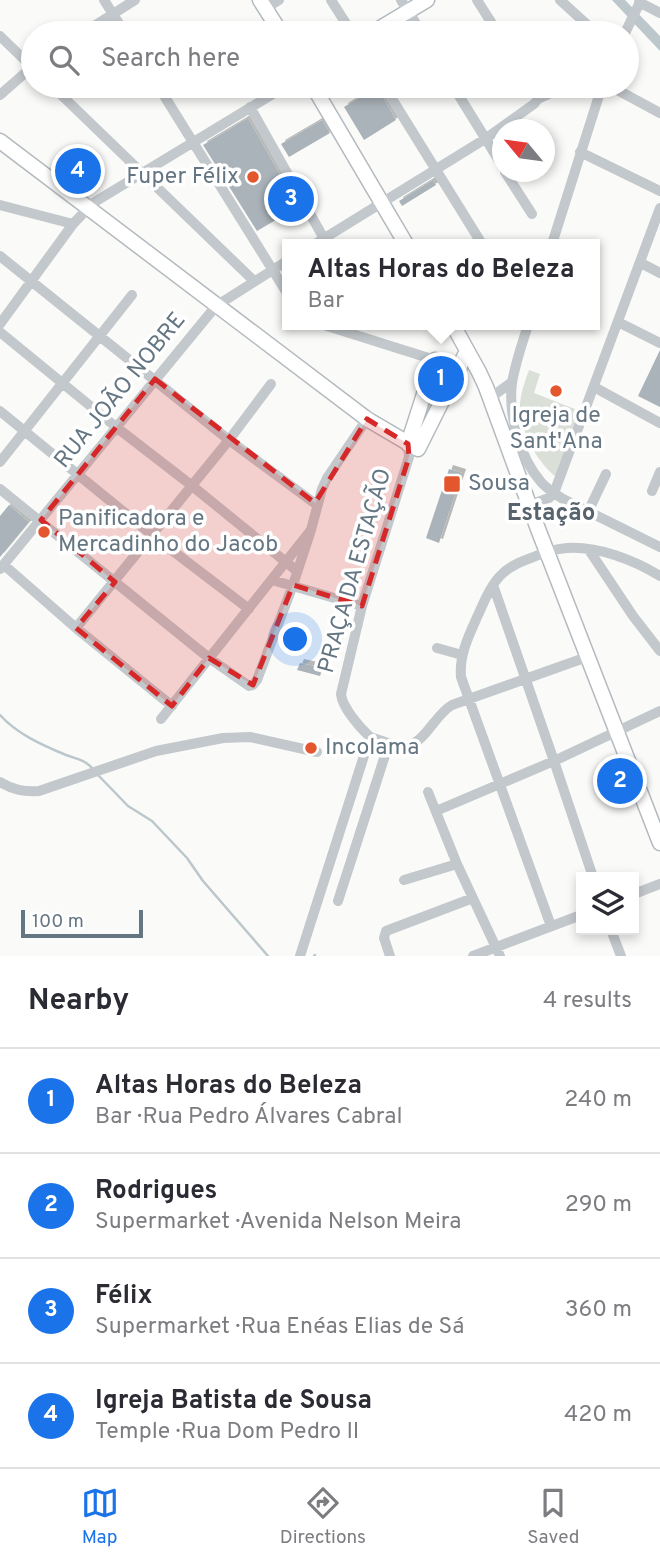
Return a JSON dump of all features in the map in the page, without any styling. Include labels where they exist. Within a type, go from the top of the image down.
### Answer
[{"type":"street","points":[[104,0],[118,21]]},
{"type":"street","points":[[101,21],[135,0]]},
{"type":"street","points":[[274,21],[263,4],[279,0]]},
{"type":"street","points":[[331,0],[344,21]]},
{"type":"street","points":[[387,21],[405,6],[427,0]]},
{"type":"street","points":[[477,0],[490,21]]},
{"type":"street","points":[[560,0],[582,21]]},
{"type":"street","points":[[630,21],[639,3],[660,13]]},
{"type":"street","points":[[405,6],[414,21]]},
{"type":"street","points":[[0,36],[21,56]]},
{"type":"street","points":[[0,95],[21,77]]},
{"type":"street","points":[[65,98],[254,281]]},
{"type":"street","points":[[165,98],[282,285]]},
{"type":"street","points":[[0,324],[73,223],[90,206],[265,98]]},
{"type":"street","points":[[320,98],[403,239]]},
{"type":"street","points":[[391,98],[479,239]]},
{"type":"street","points":[[460,98],[492,151]]},
{"type":"street","points":[[554,239],[598,98]]},
{"type":"street","points":[[632,98],[660,113]]},
{"type":"street","points":[[327,239],[485,139],[538,99]]},
{"type":"street","points":[[250,107],[320,239]]},
{"type":"street","points":[[0,131],[90,206]]},
{"type":"street","points":[[0,141],[413,446]]},
{"type":"street","points":[[580,152],[660,191]]},
{"type":"street","points":[[512,182],[533,214]]},
{"type":"street","points":[[0,205],[73,223]]},
{"type":"street","points":[[529,505],[549,498],[554,493],[660,208]]},
{"type":"street","points":[[0,256],[229,440],[317,505]]},
{"type":"street","points":[[640,263],[660,273]]},
{"type":"street","name":"RUA JOÃO NOBRE","points":[[2,567],[219,303],[282,264]]},
{"type":"street","points":[[0,462],[132,295]]},
{"type":"street","points":[[618,322],[660,343]]},
{"type":"street","points":[[340,330],[460,367]]},
{"type":"street","points":[[456,330],[490,398],[660,843]]},
{"type":"street","points":[[527,330],[512,382],[511,400],[517,434],[537,477],[554,493],[660,547]]},
{"type":"street","points":[[2,338],[297,571]]},
{"type":"street","points":[[413,446],[467,351]]},
{"type":"street","points":[[413,446],[435,360]]},
{"type":"street","points":[[490,398],[512,382]]},
{"type":"street","points":[[76,628],[229,440],[271,384]]},
{"type":"street","points":[[594,387],[660,423]]},
{"type":"street","points":[[0,411],[152,536],[249,609]]},
{"type":"street","points":[[0,489],[209,658],[251,686],[257,680],[293,585],[327,478],[369,416]]},
{"type":"street","name":"PRAÇA DA ESTAÇÃO","points":[[370,737],[359,726],[341,697],[362,606],[413,446]]},
{"type":"street","points":[[652,491],[660,472]]},
{"type":"street","points":[[588,512],[606,474]]},
{"type":"street","points":[[161,719],[311,530]]},
{"type":"street","points":[[551,926],[468,700],[461,677],[462,655],[493,585],[513,566],[547,552],[568,548],[589,550],[624,559],[660,576]]},
{"type":"street","points":[[589,550],[660,651]]},
{"type":"street","points":[[2,567],[172,706]]},
{"type":"street","points":[[272,580],[362,606]]},
{"type":"street","points":[[493,585],[591,872]]},
{"type":"street","points":[[437,648],[462,655]]},
{"type":"street","points":[[300,956],[370,737],[405,746],[415,744],[438,716],[452,705],[587,657]]},
{"type":"street","points":[[436,811],[554,761],[660,711]]},
{"type":"street","points":[[0,782],[22,792],[39,791],[156,751],[237,736],[317,752]]},
{"type":"street","points":[[338,901],[389,743]]},
{"type":"street","points":[[428,792],[457,864],[498,951]]},
{"type":"street","points":[[404,880],[457,864]]},
{"type":"street","points":[[639,892],[660,884]]},
{"type":"street","points":[[390,956],[384,938],[388,930],[473,898]]},
{"type":"street","points":[[473,956],[498,951],[576,917]]},
{"type":"street","points":[[613,935],[621,956]]},
{"type":"highlighted area","points":[[155,379],[315,503],[367,419],[408,444],[409,457],[362,606],[293,585],[253,685],[209,658],[172,706],[76,628],[115,582],[41,520]]},
{"type":"shaded area","points":[[612,0],[625,0],[660,36],[660,51],[639,29],[639,21],[632,21]]},
{"type":"shaded area","points":[[438,365],[452,370],[425,428],[419,425]]},
{"type":"shaded area","points":[[529,370],[540,374],[534,393],[580,411],[556,477],[530,444],[522,423],[521,399]]},
{"type":"building","points":[[359,98],[383,98],[396,120],[364,140],[344,107]]},
{"type":"building","name":"Fuper Félix","points":[[248,118],[298,207],[257,231],[203,145]]},
{"type":"building","points":[[322,120],[330,133],[289,157],[281,144]]},
{"type":"building","points":[[433,180],[436,185],[402,206],[399,201]]},
{"type":"building","points":[[660,350],[660,407],[638,396]]},
{"type":"building","points":[[449,469],[462,473],[439,543],[426,538]]},
{"type":"building","points":[[9,505],[29,522],[0,557],[0,516]]},
{"type":"building","points":[[300,663],[323,668],[320,676],[297,670]]},
{"type":"waterway","points":[[0,715],[30,738],[84,762],[94,770]]},
{"type":"waterway","points":[[98,775],[128,806],[152,821],[187,858],[203,881],[268,956]]},
{"type":"place","name":"Igreja Batista de Sousa","points":[[78,171]]},
{"type":"place","name":"Fuper Félix","points":[[253,177]]},
{"type":"place","name":"Félix","points":[[291,199]]},
{"type":"place","name":"Altas Horas do Beleza","points":[[441,379]]},
{"type":"place","name":"Igreja de Sant'Ana","points":[[556,391]]},
{"type":"place","name":"Sousa","points":[[452,484]]},
{"type":"place","name":"Panificadora e Mercadinho do Jacob","points":[[44,532]]},
{"type":"place","name":"Incolama","points":[[311,748]]},
{"type":"place","name":"Rodrigues","points":[[620,781]]},
{"type":"district","name":"Estação","points":[[551,514]]}]
